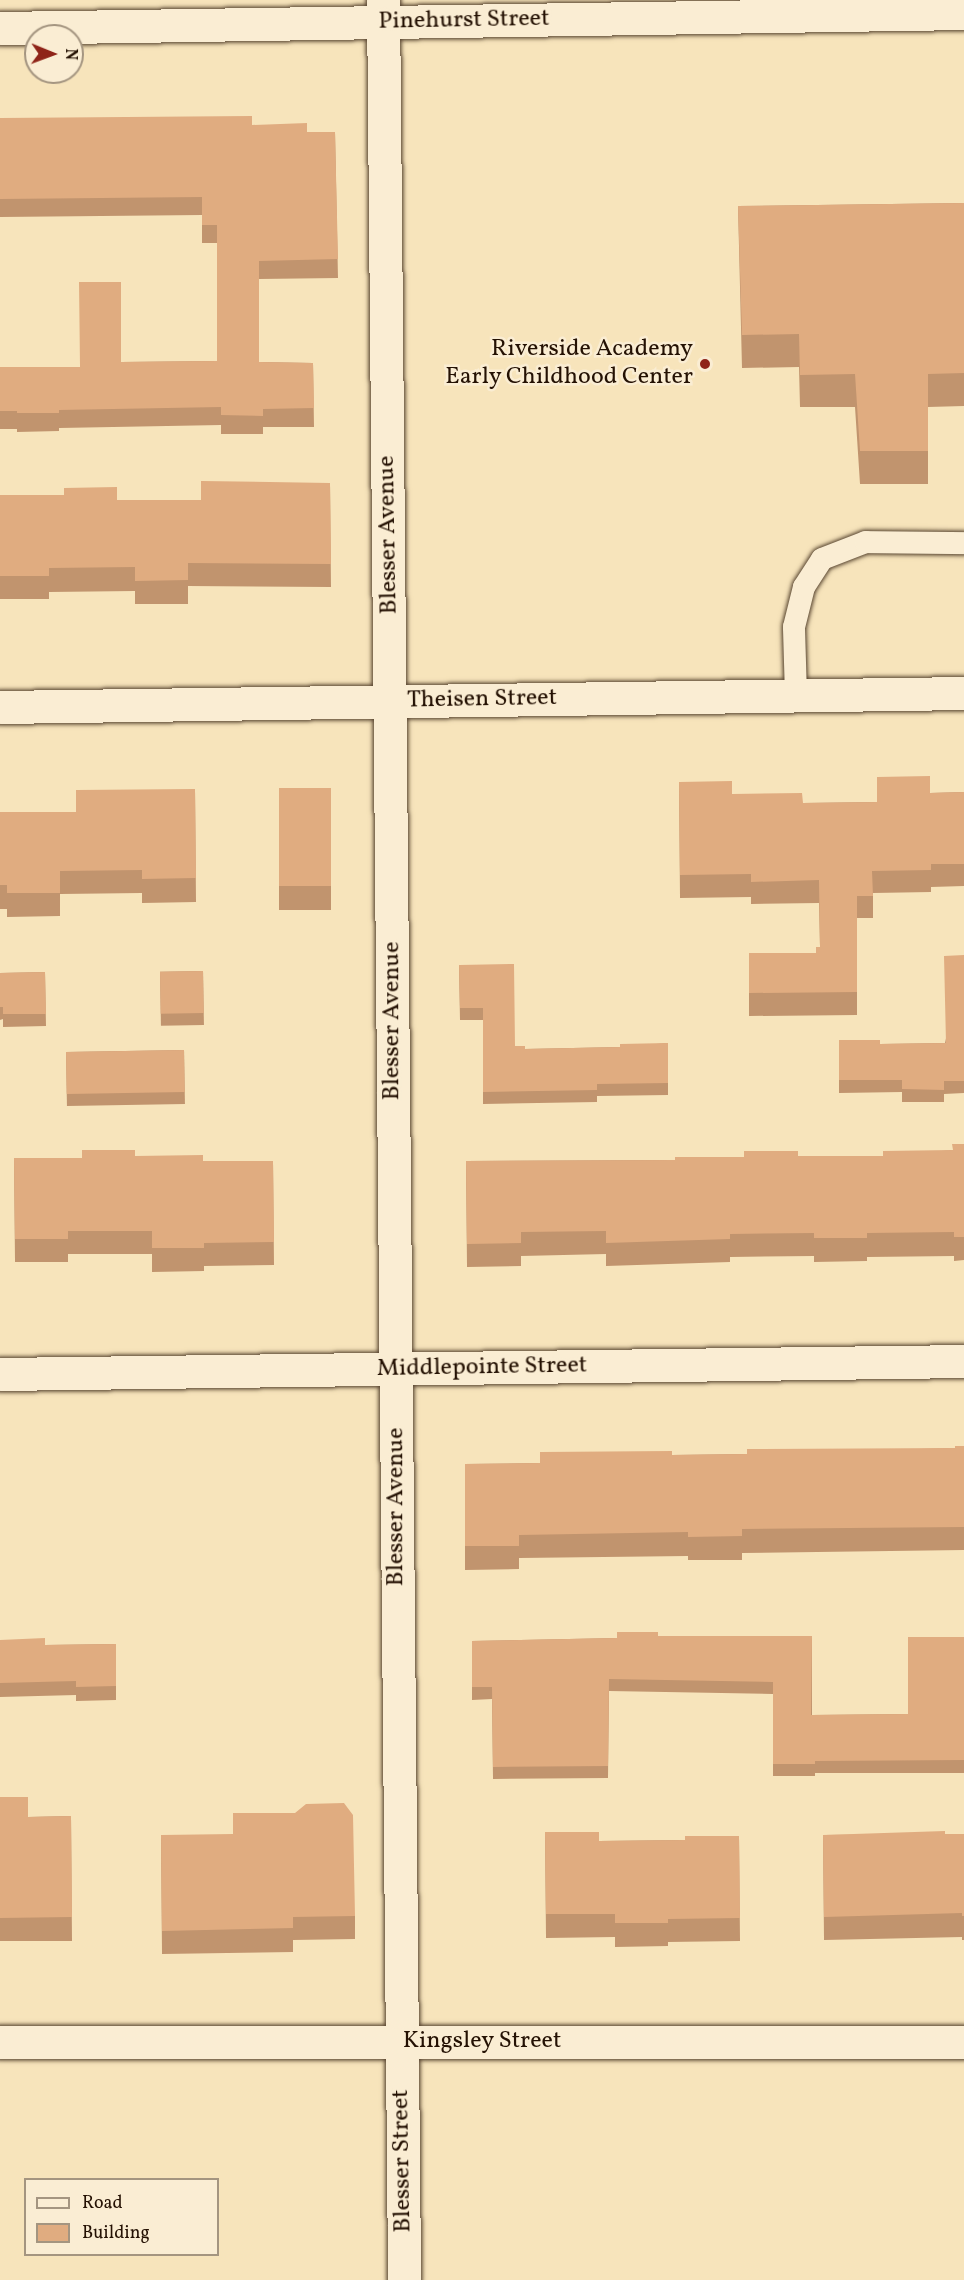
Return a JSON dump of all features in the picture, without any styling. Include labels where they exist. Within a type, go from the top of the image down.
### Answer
[{"type":"street","name":"Pinehurst Street","points":[[0,28],[383,11],[964,13]]},
{"type":"street","name":"Blesser Avenue","points":[[383,11],[402,2042]]},
{"type":"street","name":"Theisen Street","points":[[0,707],[964,693]]},
{"type":"street","name":"Middlepointe Street","points":[[0,1374],[964,1360]]},
{"type":"street","name":"Kingsley Street","points":[[0,2042],[964,2042]]},
{"type":"street","name":"Blesser Street","points":[[402,2042],[404,2280]]},
{"type":"lane","points":[[796,696],[794,627],[804,587],[822,559],[866,542],[964,543]]},
{"type":"building","points":[[252,116],[252,125],[307,123],[307,132],[335,132],[338,259],[259,261],[259,362],[313,363],[314,408],[263,409],[263,416],[221,415],[221,407],[59,410],[59,413],[0,411],[0,367],[80,367],[79,282],[121,282],[121,362],[217,361],[217,225],[202,225],[202,197],[0,199],[0,118]]},
{"type":"building","points":[[964,203],[964,373],[928,374],[928,451],[860,451],[855,374],[800,375],[799,334],[742,335],[738,206]]},
{"type":"building","points":[[201,481],[330,483],[331,564],[188,563],[188,580],[135,581],[135,567],[49,568],[49,576],[0,576],[0,495],[64,495],[64,488],[117,487],[117,500],[201,500]]},
{"type":"building","points":[[930,776],[930,793],[964,792],[964,864],[931,864],[931,870],[872,871],[873,896],[857,896],[857,992],[749,993],[749,953],[816,953],[816,947],[820,947],[819,880],[751,882],[751,874],[680,875],[679,782],[732,781],[732,794],[802,793],[803,803],[877,802],[877,777]]},
{"type":"building","points":[[279,788],[331,788],[331,886],[279,886]]},
{"type":"building","points":[[195,789],[196,878],[142,879],[142,870],[60,871],[60,893],[7,893],[7,885],[0,885],[0,812],[76,812],[76,790]]},
{"type":"building","points":[[964,955],[964,1081],[944,1081],[944,1090],[902,1089],[902,1080],[839,1080],[839,1040],[880,1040],[880,1044],[946,1043],[944,956]]},
{"type":"building","points":[[514,964],[515,1046],[525,1046],[525,1049],[620,1047],[620,1044],[668,1043],[668,1083],[597,1084],[597,1090],[483,1092],[483,1008],[460,1008],[459,965]]},
{"type":"building","points":[[203,971],[204,1013],[161,1014],[160,972]]},
{"type":"building","points":[[45,972],[46,1014],[3,1014],[3,1007],[0,1007],[0,973]]},
{"type":"building","points":[[184,1050],[185,1092],[67,1094],[66,1052]]},
{"type":"building","points":[[952,1144],[964,1144],[964,1237],[954,1237],[954,1232],[867,1233],[867,1238],[814,1238],[814,1233],[730,1234],[730,1239],[606,1243],[606,1231],[521,1232],[521,1243],[467,1244],[466,1161],[675,1160],[675,1157],[744,1157],[744,1151],[798,1151],[798,1156],[883,1156],[883,1151],[953,1150]]},
{"type":"building","points":[[82,1150],[135,1150],[135,1156],[203,1155],[203,1161],[273,1161],[274,1242],[204,1243],[204,1248],[152,1248],[152,1231],[68,1231],[68,1239],[15,1239],[14,1158],[82,1158]]},
{"type":"building","points":[[955,1446],[964,1446],[964,1527],[742,1529],[742,1536],[688,1537],[688,1532],[519,1535],[519,1546],[465,1546],[465,1464],[540,1463],[540,1452],[672,1451],[672,1455],[747,1454],[747,1449],[955,1448]]},
{"type":"building","points":[[617,1632],[658,1632],[658,1636],[812,1636],[811,1715],[908,1714],[908,1637],[964,1637],[964,1760],[815,1761],[815,1764],[773,1764],[773,1682],[609,1679],[608,1766],[493,1767],[492,1687],[472,1687],[472,1641],[617,1638]]},
{"type":"building","points":[[45,1638],[45,1645],[116,1644],[116,1686],[76,1687],[76,1681],[0,1683],[0,1640]]},
{"type":"building","points":[[0,1797],[28,1797],[28,1817],[71,1816],[72,1917],[0,1918]]},
{"type":"building","points":[[344,1803],[353,1815],[355,1916],[293,1917],[293,1928],[162,1931],[161,1835],[233,1834],[233,1813],[295,1813],[306,1804]]},
{"type":"building","points":[[945,1831],[945,1834],[964,1834],[964,1916],[962,1913],[824,1917],[823,1835]]},
{"type":"building","points":[[545,1832],[599,1832],[599,1841],[685,1840],[685,1836],[739,1836],[740,1918],[668,1919],[668,1923],[615,1923],[615,1914],[546,1914]]},
{"type":"place","name":"Riverside Academy Early Childhood Center","points":[[705,364]]}]
